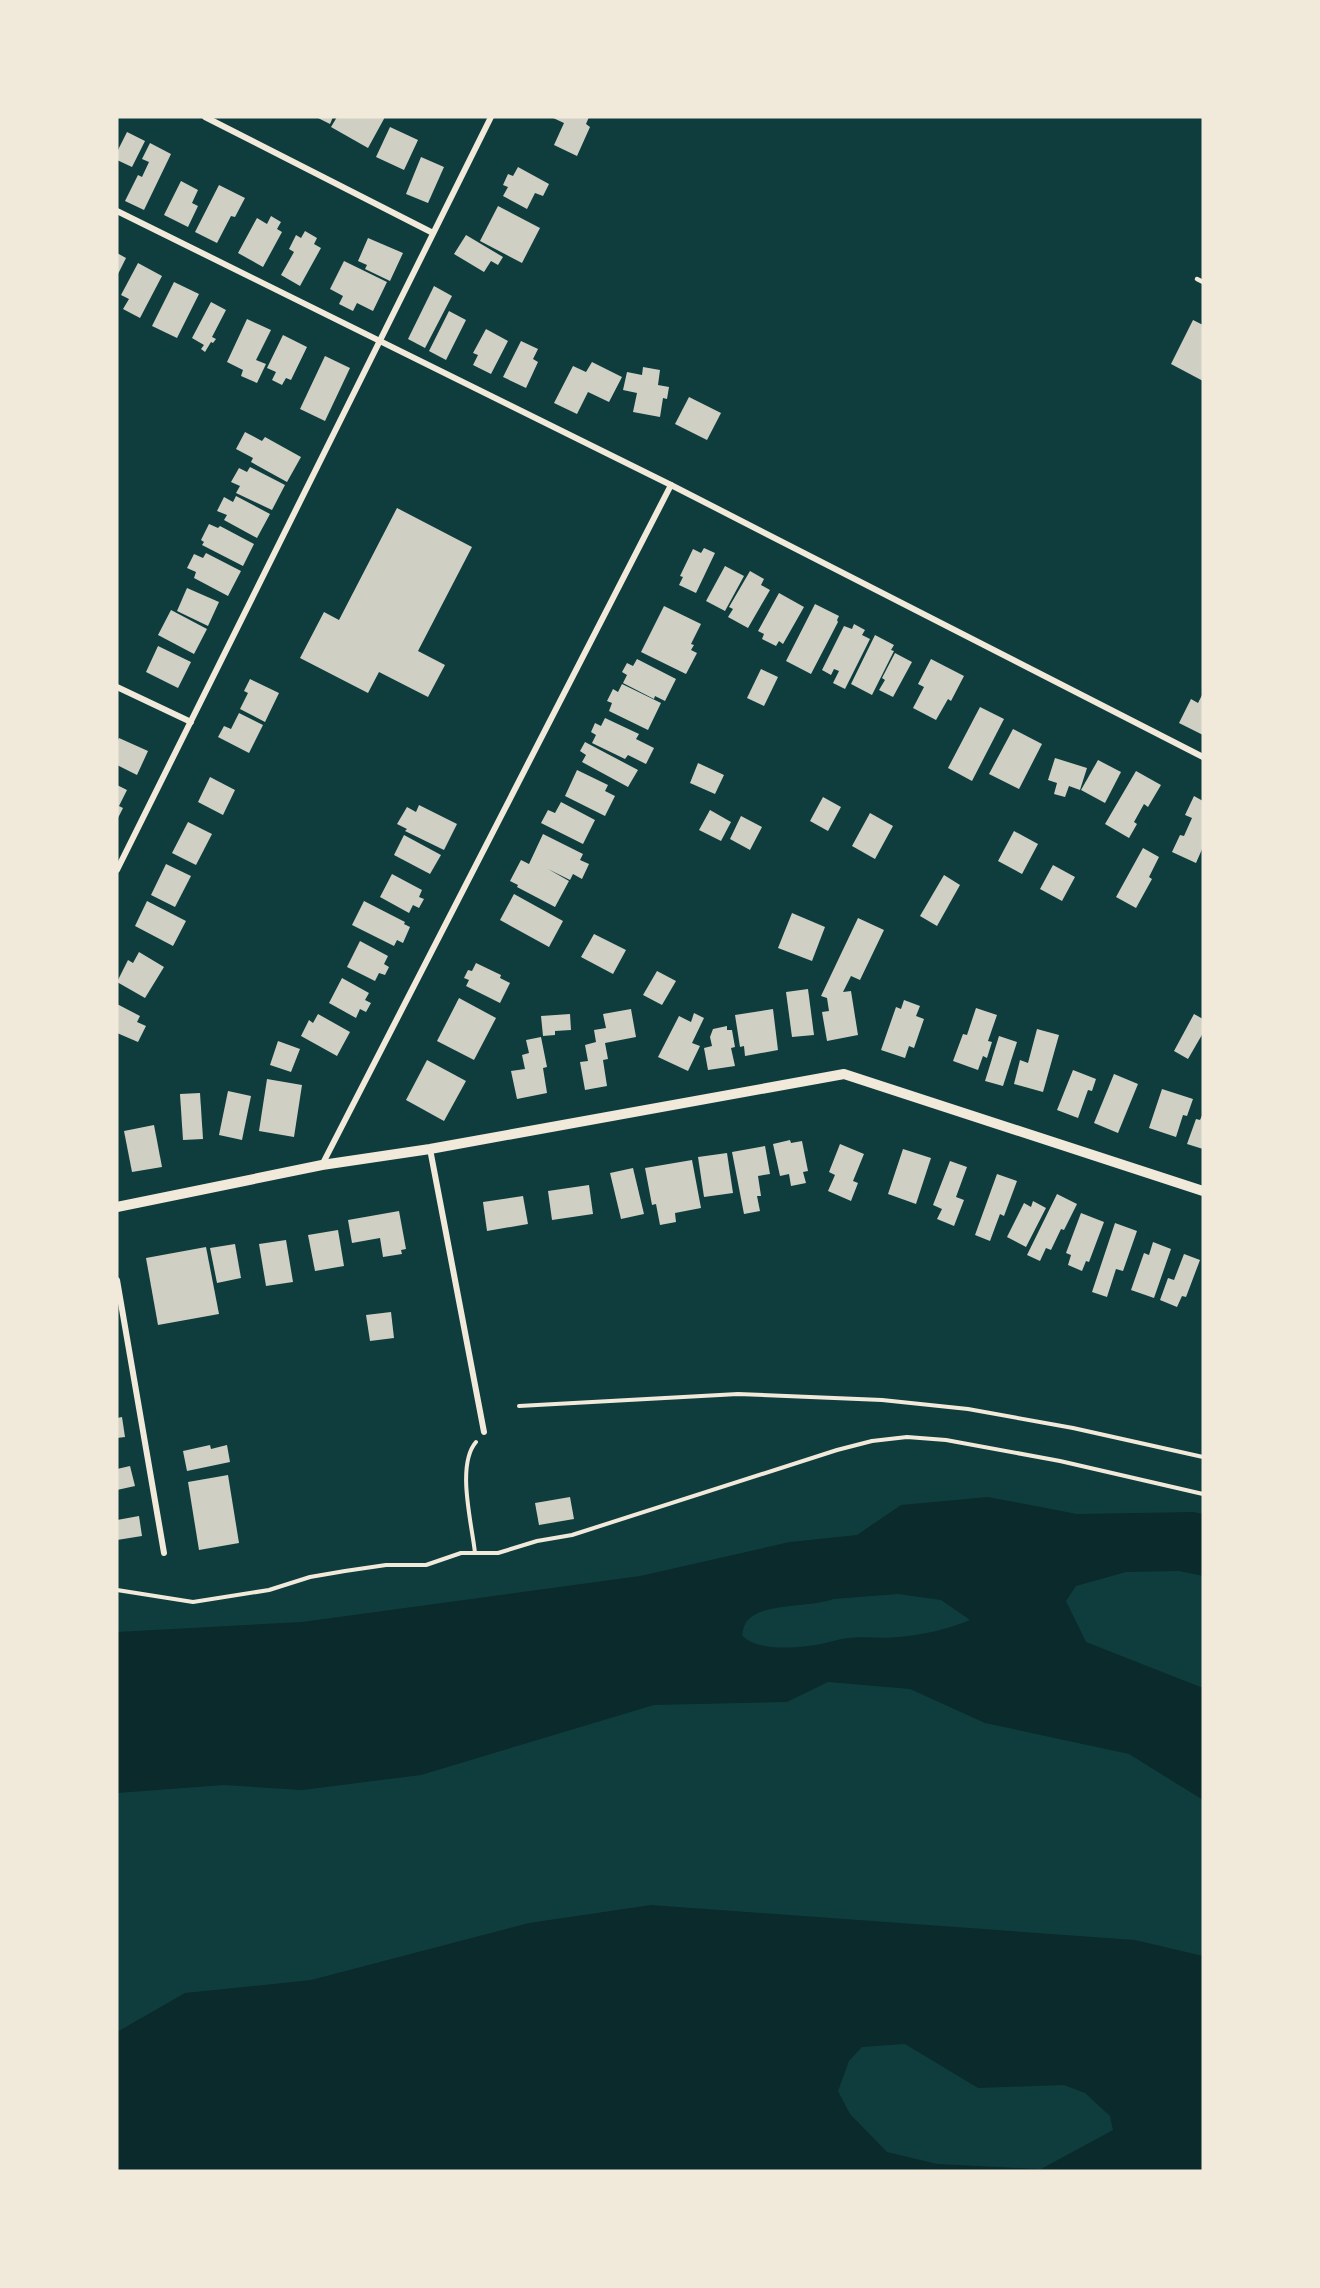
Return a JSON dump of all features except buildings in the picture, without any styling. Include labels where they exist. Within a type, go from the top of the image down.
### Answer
[{"type":"street","points":[[205,117],[433,233]]},
{"type":"street","points":[[117,870],[490,117]]},
{"type":"street","points":[[117,211],[671,485],[1203,757]]},
{"type":"street","points":[[322,1165],[671,485]]},
{"type":"street","points":[[117,687],[191,722]]},
{"type":"street","points":[[117,1207],[322,1165],[430,1149],[844,1074],[1203,1191]]},
{"type":"street","points":[[430,1149],[484,1432]]},
{"type":"street","points":[[117,1280],[164,1553]]},
{"type":"lane","points":[[1197,279],[1203,282]]},
{"type":"path","points":[[519,1406],[738,1394],[882,1400],[968,1409],[1073,1428],[1203,1457]]},
{"type":"path","points":[[475,1553],[465,1469],[472,1447],[484,1432]]},
{"type":"path","points":[[117,1590],[193,1602],[269,1590],[310,1577],[386,1565],[426,1565],[461,1553],[498,1553],[537,1541],[572,1535],[837,1450],[872,1441],[907,1437],[946,1440],[1015,1452],[1203,1494]]},
{"type":"water","points":[[988,1497],[1077,1514],[1193,1512],[1203,1514],[1203,1576],[1179,1571],[1126,1572],[1076,1586],[1066,1601],[1086,1642],[1203,1688],[1203,1800],[1129,1754],[985,1723],[910,1689],[828,1682],[787,1702],[654,1705],[421,1775],[302,1790],[224,1785],[117,1793],[117,1632],[302,1622],[640,1576],[790,1542],[857,1535],[901,1505]],"holes":[[[898,1594],[941,1600],[970,1620],[917,1635],[893,1638],[848,1638],[802,1647],[767,1646],[757,1644],[742,1635],[746,1622],[754,1615],[775,1608],[813,1604],[833,1599]]]},
{"type":"water","points":[[651,1905],[1135,1940],[1203,1956],[1203,2171],[117,2171],[117,2032],[185,1993],[311,1980],[529,1923]],"holes":[[[905,2044],[978,2088],[1064,2085],[1085,2093],[1110,2116],[1113,2130],[1041,2169],[937,2164],[887,2152],[850,2114],[838,2091],[849,2061],[862,2047]]]}]
